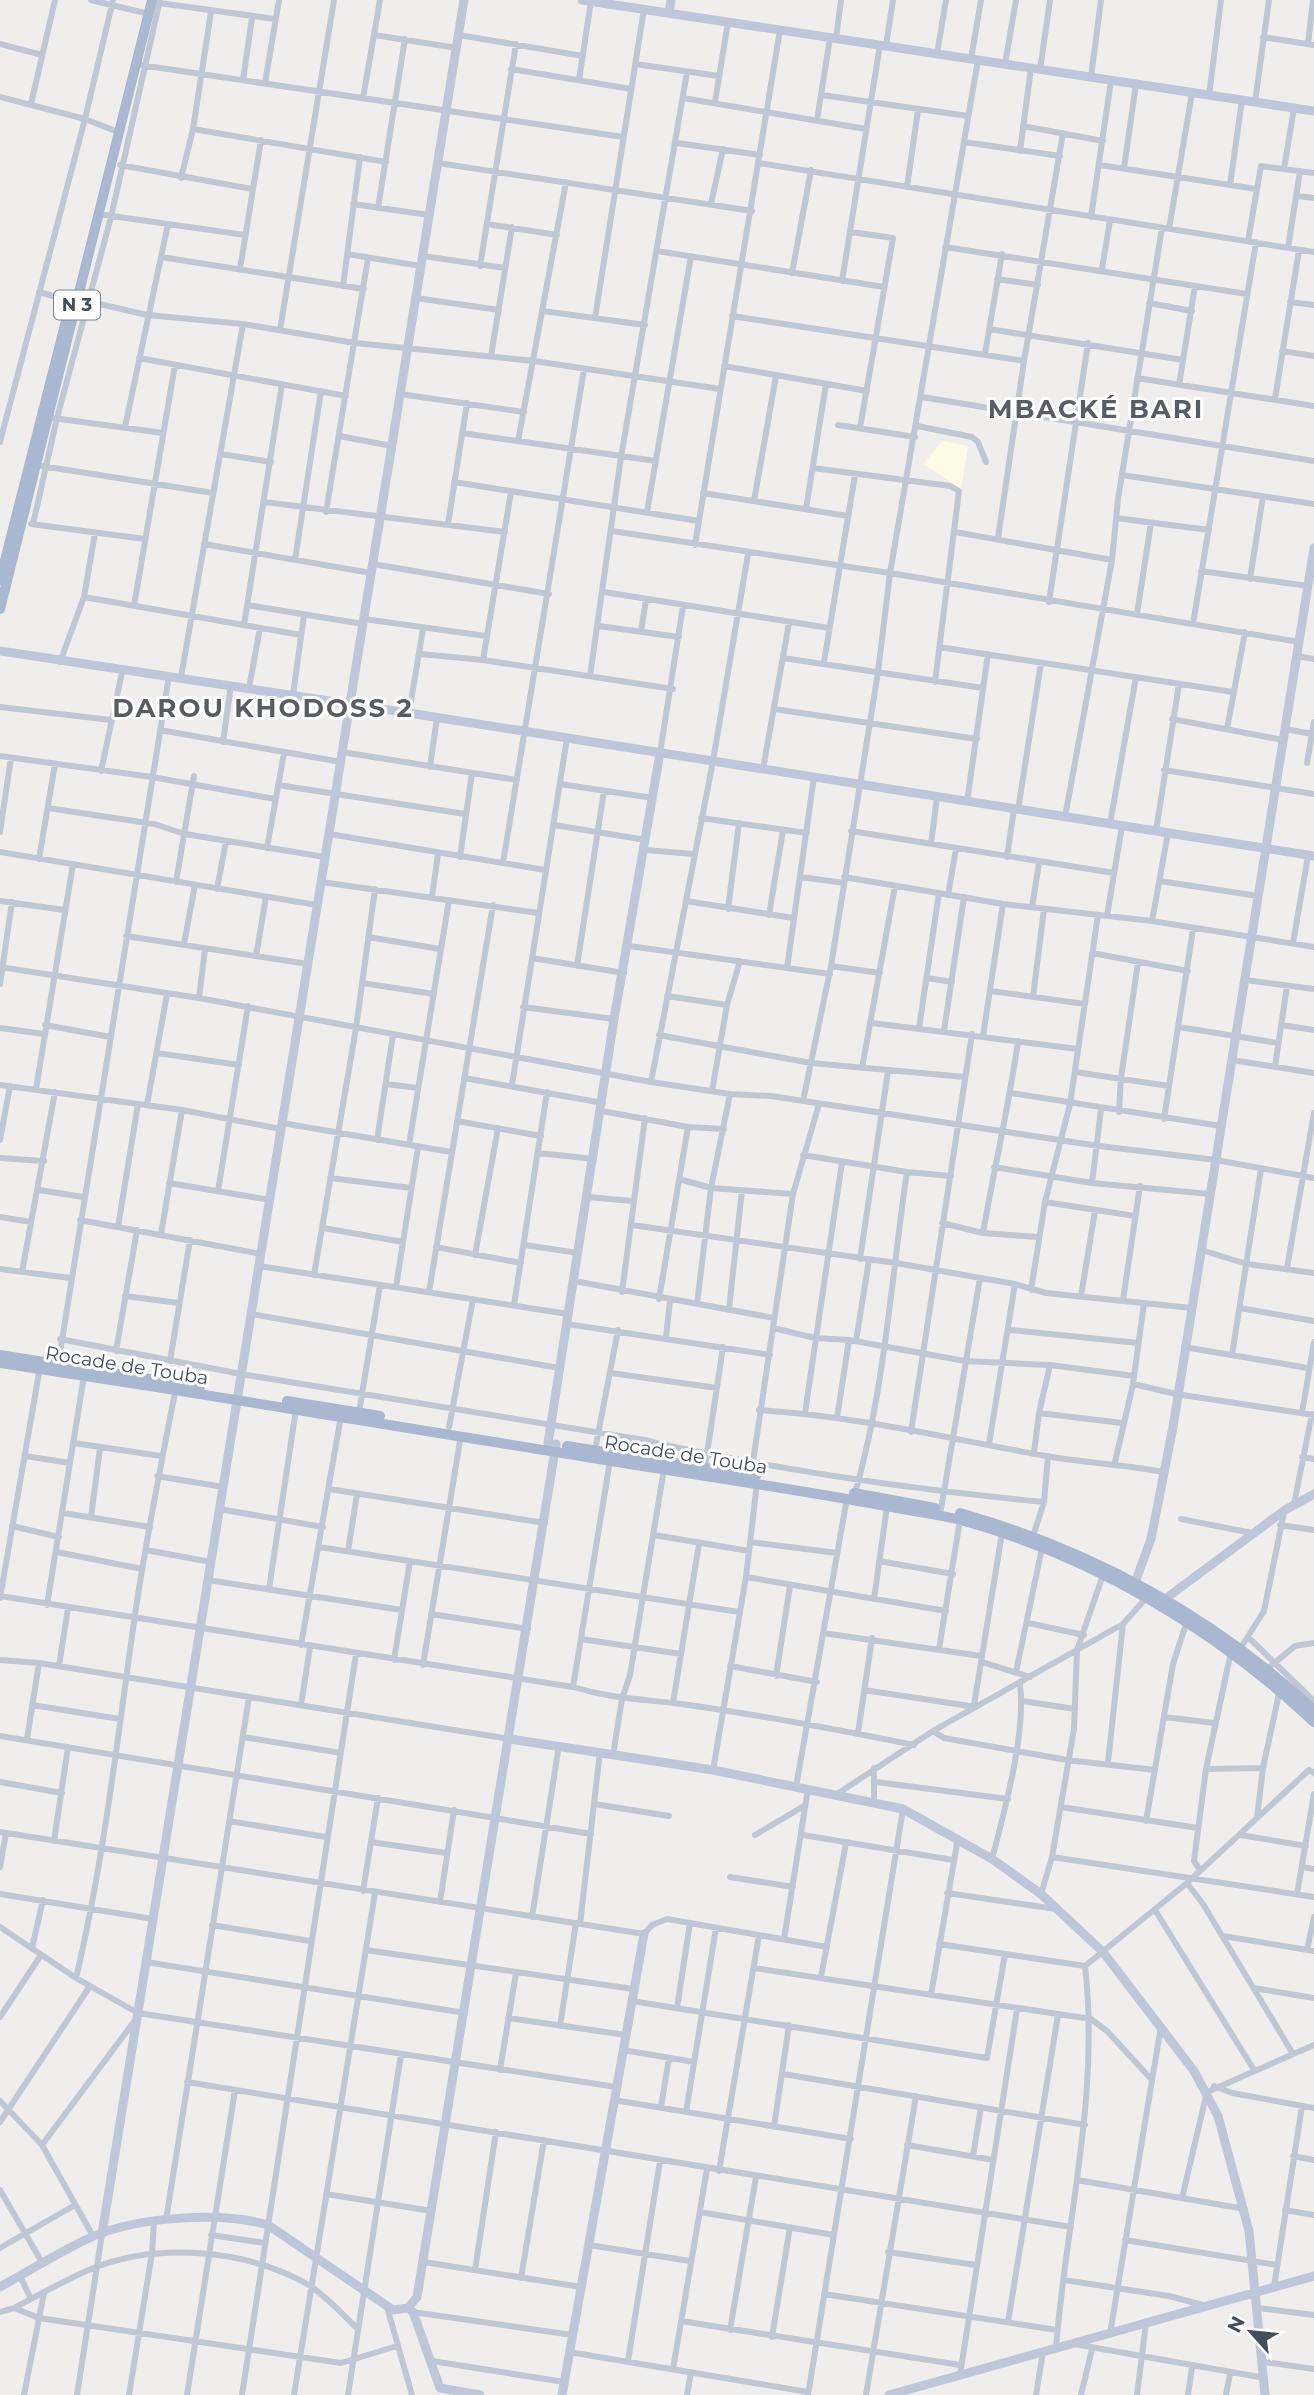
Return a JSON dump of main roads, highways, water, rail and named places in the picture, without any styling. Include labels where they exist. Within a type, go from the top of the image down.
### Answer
[{"type":"main road","name":"N 3","points":[[0,580],[74,300],[116,165],[140,65],[146,0]]},
{"type":"main road","name":"N 3","points":[[0,609],[6,558],[28,523],[52,418],[74,300],[114,130],[146,14],[157,1]]},
{"type":"main road","name":"Rocade de Touba","points":[[0,1355],[84,1376],[359,1412],[553,1445],[610,1461],[705,1467],[754,1479]]},
{"type":"main road","name":"Rocade de Touba","points":[[0,1363],[58,1365],[177,1387]]},
{"type":"main road","name":"Rocade de Touba","points":[[238,1396],[296,1409],[461,1435],[595,1450],[661,1464],[941,1509],[1033,1536],[1134,1586],[1266,1670],[1314,1710]]},
{"type":"main road","name":"Rocade de Touba","points":[[851,1495],[887,1507],[960,1520],[1002,1533],[1134,1586],[1147,1597],[1162,1602],[1235,1650],[1314,1722]]},
{"type":"district","name":"MBACKÉ BARI","points":[[1096,409]]},
{"type":"district","name":"DAROU KHODOSS 2","points":[[263,708]]}]
